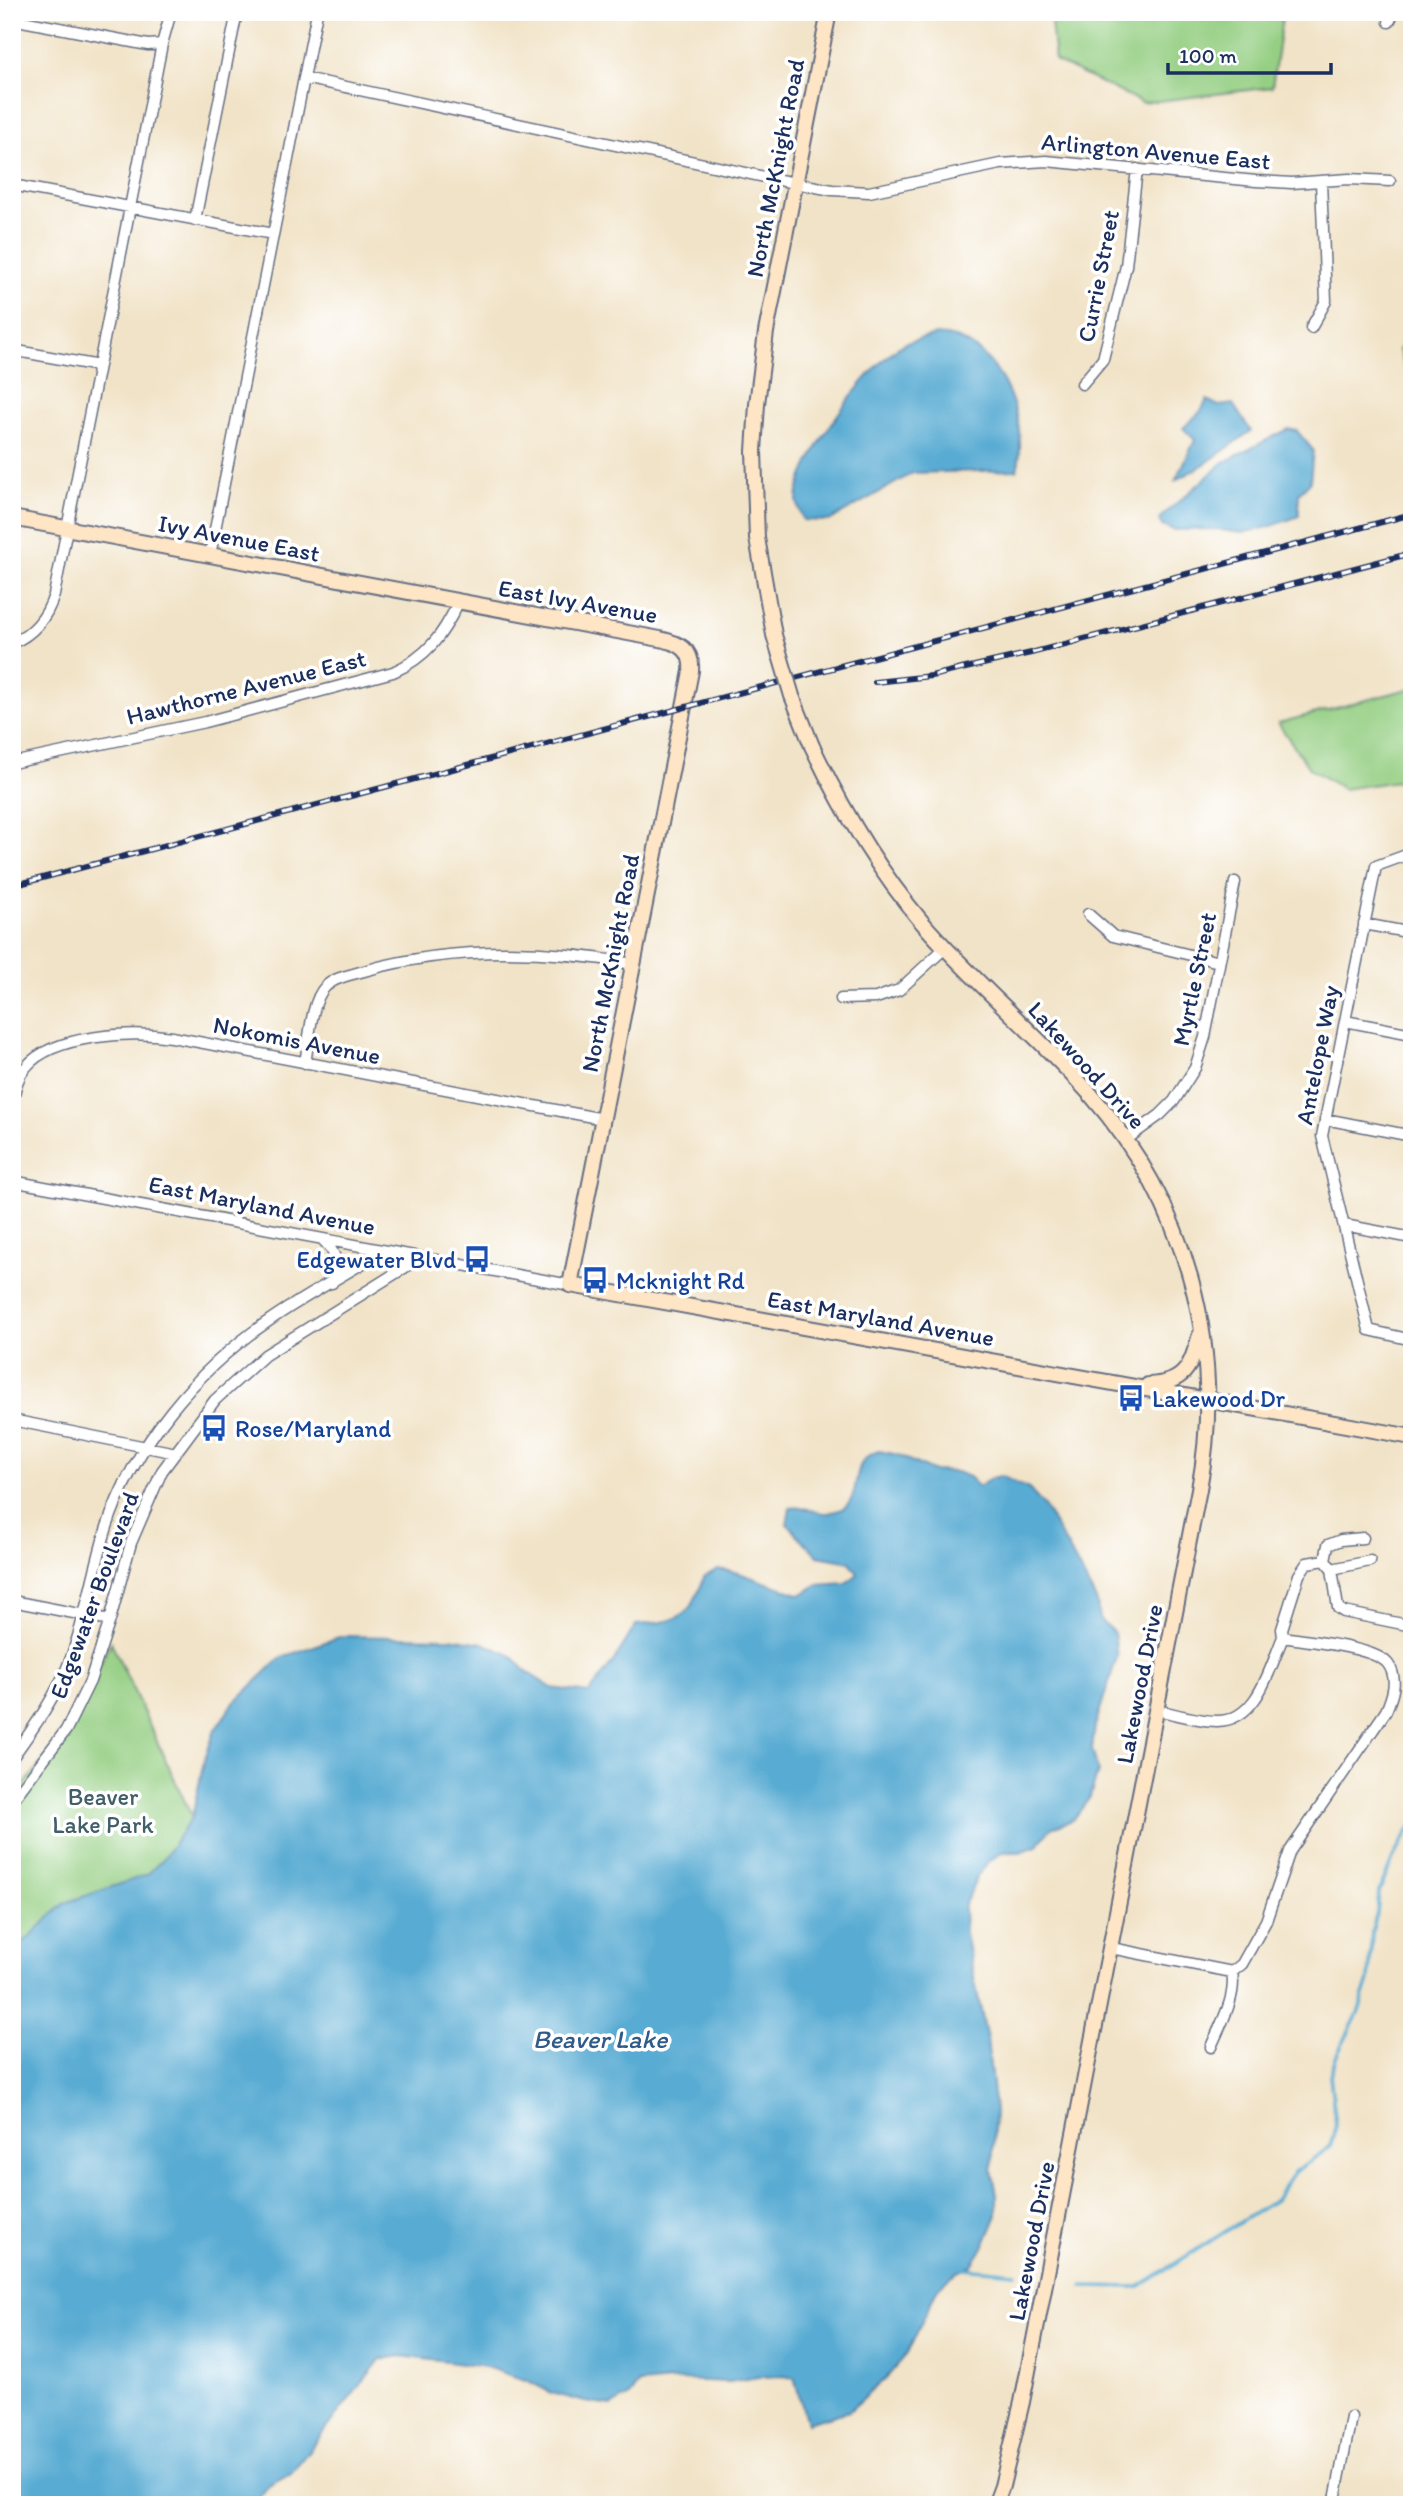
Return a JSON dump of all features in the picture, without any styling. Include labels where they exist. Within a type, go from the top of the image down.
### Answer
[{"type":"street","points":[[12,643],[35,629],[50,606],[162,44],[171,12]]},
{"type":"street","points":[[195,220],[237,12]]},
{"type":"street","points":[[210,555],[317,12]]},
{"type":"street","name":"North McKnight Road","points":[[766,332],[829,12]]},
{"type":"street","points":[[1389,23],[1394,12]]},
{"type":"street","points":[[12,19],[148,45],[162,44]]},
{"type":"street","name":"Arlington Avenue East","points":[[304,78],[841,191],[869,192],[1024,161],[1067,162],[1256,181],[1390,181]]},
{"type":"street","name":"Currie Street","points":[[1082,384],[1103,359],[1126,266],[1137,169]]},
{"type":"street","points":[[1311,328],[1326,301],[1321,182]]},
{"type":"street","points":[[12,186],[273,234]]},
{"type":"street","name":"Lakewood Drive","points":[[766,332],[757,404],[754,495],[764,585],[774,635],[792,696],[812,746],[847,815],[904,900],[945,948],[1067,1070],[1127,1139],[1159,1197],[1186,1257],[1202,1330],[1208,1400],[1202,1475],[1022,2402],[995,2505]]},
{"type":"street","points":[[12,350],[99,366]]},
{"type":"street","name":"Ivy Avenue East","points":[[12,518],[458,603]]},
{"type":"street","name":"East Ivy Avenue","points":[[458,603],[660,639],[675,643],[687,651]]},
{"type":"street","name":"Hawthorne Avenue East","points":[[12,763],[205,722],[393,672],[421,657],[435,643],[458,603]]},
{"type":"street","name":"North McKnight Road","points":[[570,1285],[691,671],[691,660],[687,651]]},
{"type":"street","name":"Antelope Way","points":[[1412,853],[1376,866],[1322,1136],[1369,1330],[1412,1340]]},
{"type":"street","name":"Myrtle Street","points":[[1127,1139],[1174,1101],[1195,1068],[1205,1037],[1235,882]]},
{"type":"street","points":[[1088,914],[1113,936],[1219,962]]},
{"type":"street","points":[[1364,924],[1412,933]]},
{"type":"street","points":[[841,999],[888,995],[908,983],[945,948]]},
{"type":"street","points":[[304,1063],[318,996],[328,984],[340,978],[412,960],[483,952],[566,954],[633,964]]},
{"type":"street","points":[[1345,1021],[1412,1034]]},
{"type":"street","name":"Nokomis Avenue","points":[[12,1103],[19,1077],[34,1059],[64,1045],[110,1035],[162,1036],[603,1119]]},
{"type":"street","points":[[1325,1119],[1412,1136]]},
{"type":"street","name":"East Maryland Avenue","points":[[12,1181],[420,1258],[1412,1437]]},
{"type":"street","points":[[1344,1225],[1412,1238]]},
{"type":"street","points":[[323,1240],[335,1252],[336,1267],[332,1283]]},
{"type":"street","name":"Edgewater Boulevard","points":[[12,1758],[43,1716],[71,1658],[107,1528],[124,1485],[163,1421],[196,1382],[235,1346],[270,1319],[383,1251]]},
{"type":"street","name":"Edgewater Boulevard","points":[[12,1801],[66,1730],[90,1681],[131,1543],[162,1471],[215,1401],[265,1355],[420,1258]]},
{"type":"street","points":[[1125,1385],[1163,1383],[1180,1376],[1190,1365],[1202,1330]]},
{"type":"street","points":[[12,1420],[176,1453]]},
{"type":"street","points":[[1363,1538],[1341,1539],[1328,1545],[1338,1608],[1344,1612],[1412,1626]]},
{"type":"street","points":[[1157,1710],[1205,1720],[1234,1719],[1250,1707],[1263,1685],[1283,1637],[1282,1629],[1300,1575],[1307,1563],[1370,1561]]},
{"type":"street","points":[[12,1601],[110,1620]]},
{"type":"street","points":[[1111,1948],[1232,1972],[1242,1964],[1266,1921],[1290,1851],[1386,1711],[1393,1696],[1394,1681],[1388,1664],[1372,1653],[1283,1637]]},
{"type":"street","points":[[12,1782],[24,1785]]},
{"type":"street","points":[[1211,2046],[1231,1998],[1234,1984],[1232,1972]]},
{"type":"street","points":[[1334,2505],[1351,2417]]},
{"type":"green space","points":[[1050,12],[1283,12],[1272,87],[1143,103],[1055,61]]},
{"type":"green space","points":[[1412,330],[1412,392],[1399,350]]},
{"type":"green space","points":[[1412,688],[1412,779],[1343,789],[1309,768],[1278,723]]},
{"type":"green space","name":"Beaver Lake Park","points":[[111,1642],[192,1817],[164,1858],[147,1875],[65,1903],[24,1942],[12,1947],[12,1801],[66,1730]]},
{"type":"water","points":[[936,335],[957,339],[976,349],[992,364],[1004,383],[1019,427],[1017,470],[913,473],[829,521],[803,520],[797,499],[801,482],[823,437],[838,414],[889,354],[904,344]]},
{"type":"water","points":[[1207,400],[1219,406],[1233,404],[1251,431],[1205,464],[1176,480],[1195,440],[1183,428],[1201,411]]},
{"type":"water","points":[[1288,429],[1297,431],[1313,450],[1310,482],[1299,493],[1299,516],[1242,533],[1212,529],[1174,530],[1162,526],[1162,516],[1224,462]]},
{"type":"water","name":"Beaver Lake","points":[[879,1451],[898,1455],[932,1471],[957,1472],[969,1477],[979,1487],[991,1478],[1001,1476],[1029,1489],[1044,1506],[1069,1549],[1097,1602],[1099,1619],[1114,1633],[1117,1657],[1095,1726],[1092,1749],[1098,1771],[1090,1797],[1073,1820],[1051,1828],[1037,1846],[1020,1852],[1002,1852],[988,1862],[978,1875],[964,1906],[965,1934],[987,2039],[995,2111],[992,2170],[997,2194],[997,2215],[984,2246],[972,2265],[955,2273],[937,2289],[907,2354],[887,2377],[849,2411],[807,2423],[794,2378],[783,2376],[729,2382],[683,2380],[639,2384],[628,2397],[612,2406],[552,2393],[528,2381],[486,2367],[400,2356],[380,2360],[291,2473],[270,2484],[253,2505],[12,2505],[12,1947],[24,1942],[65,1903],[147,1875],[164,1858],[192,1817],[204,1761],[215,1730],[233,1704],[280,1658],[342,1636],[450,1638],[483,1643],[511,1655],[527,1672],[552,1688],[589,1693],[613,1662],[636,1625],[663,1622],[681,1615],[694,1602],[704,1577],[718,1569],[739,1573],[801,1595],[817,1585],[846,1583],[858,1574],[850,1562],[818,1556],[787,1524],[790,1508],[824,1513],[842,1509],[854,1494],[861,1464],[867,1457]]},
{"type":"waterway","points":[[1083,2286],[1138,2287],[1275,2200],[1294,2172],[1330,2147],[1336,2125],[1330,2076],[1337,2055],[1358,2014],[1369,1980],[1372,1931],[1379,1892],[1395,1854],[1412,1826]]},
{"type":"waterway","points":[[962,2268],[1016,2273]]},
{"type":"railway","points":[[12,886],[1412,514]]},
{"type":"railway","points":[[875,682],[931,676],[1031,653],[1412,553]]},
{"type":"place","name":"Edgewater Blvd","points":[[477,1259]]},
{"type":"place","name":"Mcknight Rd","points":[[595,1280]]},
{"type":"place","name":"Lakewood Dr","points":[[1131,1398]]},
{"type":"place","name":"Rose/Maryland","points":[[214,1428]]}]
